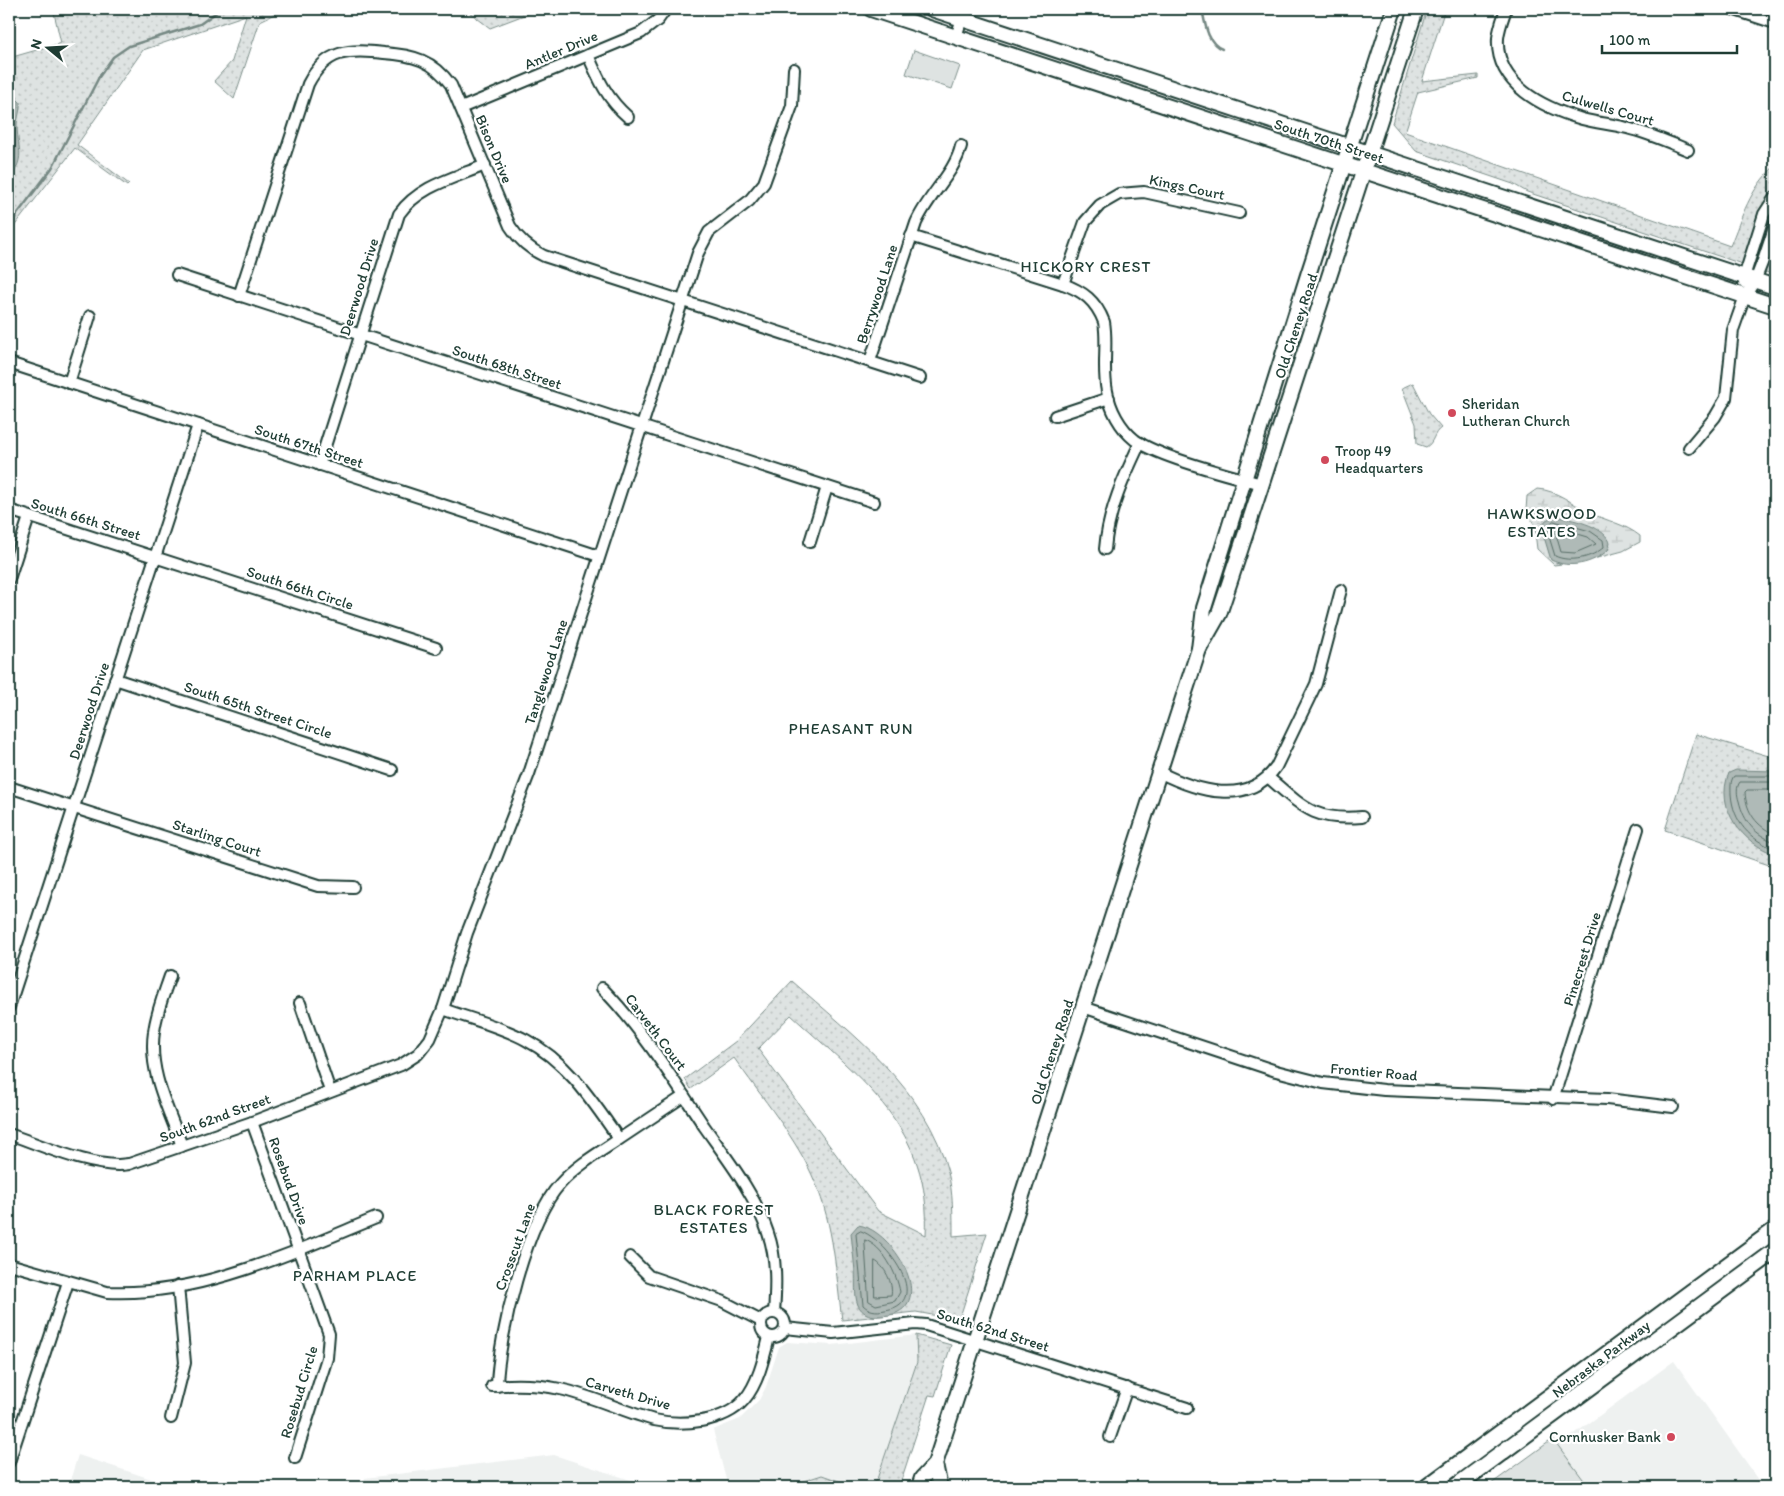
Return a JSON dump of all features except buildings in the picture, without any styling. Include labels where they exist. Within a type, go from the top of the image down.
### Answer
[{"type":"main road","name":"South 70th Street","points":[[872,9],[1364,169],[1775,306]]},
{"type":"main road","name":"South 70th Street","points":[[932,9],[958,13],[1775,287]]},
{"type":"main road","name":"Old Cheney Road","points":[[918,1487],[922,1478],[935,1464],[1159,772],[1198,650],[1202,617],[1394,9]]},
{"type":"main road","name":"Old Cheney Road","points":[[1198,650],[1218,614],[1416,9]]},
{"type":"main road","name":"Nebraska Parkway","points":[[1428,1487],[1775,1230]]},
{"type":"main road","name":"Nebraska Parkway","points":[[1455,1487],[1775,1251]]},
{"type":"main road","name":"Old Cheney Road","points":[[935,1464],[939,1483],[938,1487]]},
{"type":"street","name":"Antler Drive","points":[[461,108],[641,33],[658,20],[666,9]]},
{"type":"street","name":"Culwells Court","points":[[1506,9],[1498,38],[1499,54],[1506,73],[1520,89],[1549,106],[1573,116],[1630,128],[1688,150]]},
{"type":"street","points":[[1732,9],[1775,23]]},
{"type":"street","points":[[951,35],[958,13]]},
{"type":"street","name":"Bison Drive","points":[[239,296],[308,84],[320,65],[336,54],[358,50],[418,58],[428,62],[444,76],[461,108],[510,226],[532,250],[544,256],[920,378]]},
{"type":"street","points":[[588,55],[604,91],[628,117]]},
{"type":"street","name":"Tanglewood Lane","points":[[424,1048],[435,1030],[443,1010],[468,932],[526,783],[698,253],[709,232],[750,201],[764,183],[792,106],[794,69]]},
{"type":"street","name":"Berrywood Lane","points":[[870,361],[911,236],[925,202],[951,169],[961,146]]},
{"type":"street","name":"Deerwood Drive","points":[[319,465],[394,224],[403,209],[424,190],[485,165]]},
{"type":"street","name":"Kings Court","points":[[1063,284],[1084,222],[1100,205],[1119,194],[1144,192],[1239,213]]},
{"type":"street","points":[[1750,279],[1764,214],[1775,197]]},
{"type":"street","points":[[1689,448],[1715,417],[1726,398],[1731,337],[1750,279],[1775,225]]},
{"type":"street","points":[[911,236],[1063,284],[1086,294],[1100,311],[1106,332],[1105,374],[1109,398],[1124,428],[1140,443],[1157,451],[1262,484]]},
{"type":"street","name":"South 68th Street","points":[[177,275],[874,502]]},
{"type":"street","points":[[68,383],[90,316]]},
{"type":"street","name":"South 67th Street","points":[[9,364],[599,556]]},
{"type":"street","points":[[1055,416],[1109,398]]},
{"type":"street","name":"Deerwood Drive","points":[[9,1007],[198,425]]},
{"type":"street","points":[[1104,549],[1112,508],[1140,443]]},
{"type":"street","points":[[810,542],[827,487]]},
{"type":"street","name":"South 66th Street","points":[[9,510],[155,556]]},
{"type":"street","points":[[9,580],[29,517]]},
{"type":"street","name":"South 66th Circle","points":[[155,556],[436,648]]},
{"type":"street","points":[[1159,772],[1174,780],[1228,793],[1250,790],[1269,778],[1276,768],[1316,684],[1324,663],[1341,590]]},
{"type":"street","name":"South 65th Street Circle","points":[[115,679],[392,770]]},
{"type":"street","points":[[1269,778],[1305,808],[1317,815],[1338,819],[1362,816]]},
{"type":"street","name":"Starling Court","points":[[9,787],[318,886],[352,887]]},
{"type":"street","name":"Pinecrest Drive","points":[[1553,1098],[1638,829]]},
{"type":"street","points":[[170,976],[154,1031],[153,1060],[156,1077],[182,1146]]},
{"type":"street","name":"Carveth Court","points":[[602,988],[627,1015],[684,1096]]},
{"type":"street","points":[[300,1002],[330,1091]]},
{"type":"street","name":"Frontier Road","points":[[1083,1007],[1276,1071],[1323,1083],[1384,1090],[1608,1099],[1673,1107]]},
{"type":"street","points":[[443,1010],[526,1040],[554,1059],[583,1088],[619,1139]]},
{"type":"street","name":"South 62nd Street","points":[[9,1134],[110,1166],[129,1164],[252,1122],[401,1065],[424,1048]]},
{"type":"street","points":[[684,1096],[751,1195],[762,1217],[774,1261],[776,1280],[774,1313]]},
{"type":"street","name":"Crosscut Lane","points":[[494,1386],[507,1314],[539,1219],[560,1184],[588,1159],[684,1096]]},
{"type":"street","name":"Rosebud Drive","points":[[252,1122],[299,1250]]},
{"type":"street","points":[[9,1264],[94,1290],[120,1293],[178,1286],[236,1272],[299,1250],[376,1218]]},
{"type":"street","name":"Rosebud Circle","points":[[295,1458],[328,1358],[329,1344],[326,1323],[299,1250]]},
{"type":"street","points":[[630,1257],[649,1276],[722,1301],[761,1321]]},
{"type":"street","points":[[9,1462],[68,1282]]},
{"type":"street","points":[[171,1418],[185,1363],[178,1286]]},
{"type":"street","points":[[774,1313],[784,1320],[785,1328],[780,1335],[769,1337],[761,1329],[761,1321],[766,1314],[774,1313]]},
{"type":"street","name":"South 62nd Street","points":[[785,1328],[833,1333],[920,1324],[976,1339],[1187,1408]]},
{"type":"street","name":"Carveth Drive","points":[[494,1386],[531,1384],[561,1389],[656,1420],[684,1423],[710,1419],[726,1413],[743,1401],[754,1382],[769,1337]]},
{"type":"street","points":[[1110,1437],[1126,1388]]},
{"type":"shaded area","points":[[916,1335],[917,1362],[877,1479],[871,1487],[856,1487],[822,1475],[785,1487],[728,1487],[713,1430],[740,1419],[759,1400],[766,1387],[779,1347],[787,1342],[832,1345]]},
{"type":"shaded area","points":[[1674,1361],[1764,1487],[1502,1487]]},
{"type":"shaded area","points":[[78,1455],[176,1487],[68,1487]]},
{"type":"shaded area","points":[[554,1455],[652,1487],[362,1487],[365,1478]]},
{"type":"green space","points":[[67,9],[285,9],[260,21],[234,99],[214,81],[232,61],[246,15],[143,50],[77,145],[129,184],[127,186],[75,148],[9,233],[9,58],[61,43],[54,13]]},
{"type":"green space","points":[[465,9],[540,9],[490,28]]},
{"type":"green space","points":[[1427,9],[1445,9],[1422,81],[1478,75],[1478,78],[1418,92],[1405,132],[1730,246],[1753,193],[1775,166],[1775,275],[1527,192],[1513,184],[1416,151],[1392,123]]},
{"type":"green space","points":[[914,50],[960,66],[952,89],[906,74]]},
{"type":"green space","points":[[1507,210],[1533,214],[1650,253],[1625,250]]},
{"type":"green space","points":[[1413,383],[1429,414],[1441,428],[1426,447],[1417,444],[1416,424],[1402,388]]},
{"type":"green space","points":[[1537,489],[1558,495],[1590,513],[1628,528],[1640,536],[1640,542],[1623,551],[1597,558],[1608,550],[1610,545],[1592,527],[1555,516],[1542,531],[1550,555],[1562,564],[1554,565],[1537,549],[1534,524],[1526,510],[1527,496]]},
{"type":"green space","points":[[1696,734],[1775,758],[1775,867],[1665,830]]},
{"type":"green space","points":[[792,981],[863,1043],[905,1089],[923,1115],[938,1142],[948,1172],[952,1196],[953,1236],[987,1233],[959,1320],[916,1312],[842,1320],[833,1250],[826,1216],[808,1166],[789,1134],[734,1058],[691,1089],[685,1079],[736,1041]],"holes":[[[791,1015],[866,1085],[905,1136],[917,1165],[925,1198],[926,1235],[878,1211],[758,1049]]]},
{"type":"green space","points":[[916,1335],[951,1345],[935,1396],[929,1395],[899,1487],[870,1487],[877,1479],[917,1362]]},
{"type":"green space","points":[[1553,1439],[1589,1487],[1487,1487]]},
{"type":"green space","points":[[822,1475],[856,1487],[785,1487]]},
{"type":"water","points":[[9,91],[20,102],[17,126],[20,154],[18,165],[9,181]]},
{"type":"water","points":[[1555,516],[1578,521],[1600,531],[1610,542],[1608,550],[1595,559],[1581,564],[1565,564],[1551,560],[1541,527],[1546,520]]},
{"type":"water","points":[[1736,770],[1775,771],[1775,854],[1752,842],[1734,823],[1725,799],[1725,786],[1729,773]]},
{"type":"water","points":[[858,1225],[872,1230],[886,1241],[898,1256],[907,1272],[911,1289],[908,1303],[897,1313],[877,1316],[866,1314],[858,1305],[851,1233]]},
{"type":"waterway","points":[[9,225],[52,168],[99,77],[113,57],[129,46],[200,24],[221,9]]},
{"type":"waterway","points":[[1202,9],[1210,37],[1222,49]]},
{"type":"place","name":"Sheridan Lutheran Church","points":[[1452,413]]},
{"type":"place","name":"Troop 49 Headquarters","points":[[1325,460]]},
{"type":"place","name":"Cornhusker Bank","points":[[1671,1437]]},
{"type":"district","name":"HICKORY CREST","points":[[1086,266]]},
{"type":"district","name":"HAWKSWOOD ESTATES","points":[[1542,522]]},
{"type":"district","name":"PHEASANT RUN","points":[[851,728]]},
{"type":"district","name":"BLACK FOREST ESTATES","points":[[714,1218]]},
{"type":"district","name":"PARHAM PLACE","points":[[355,1275]]}]
